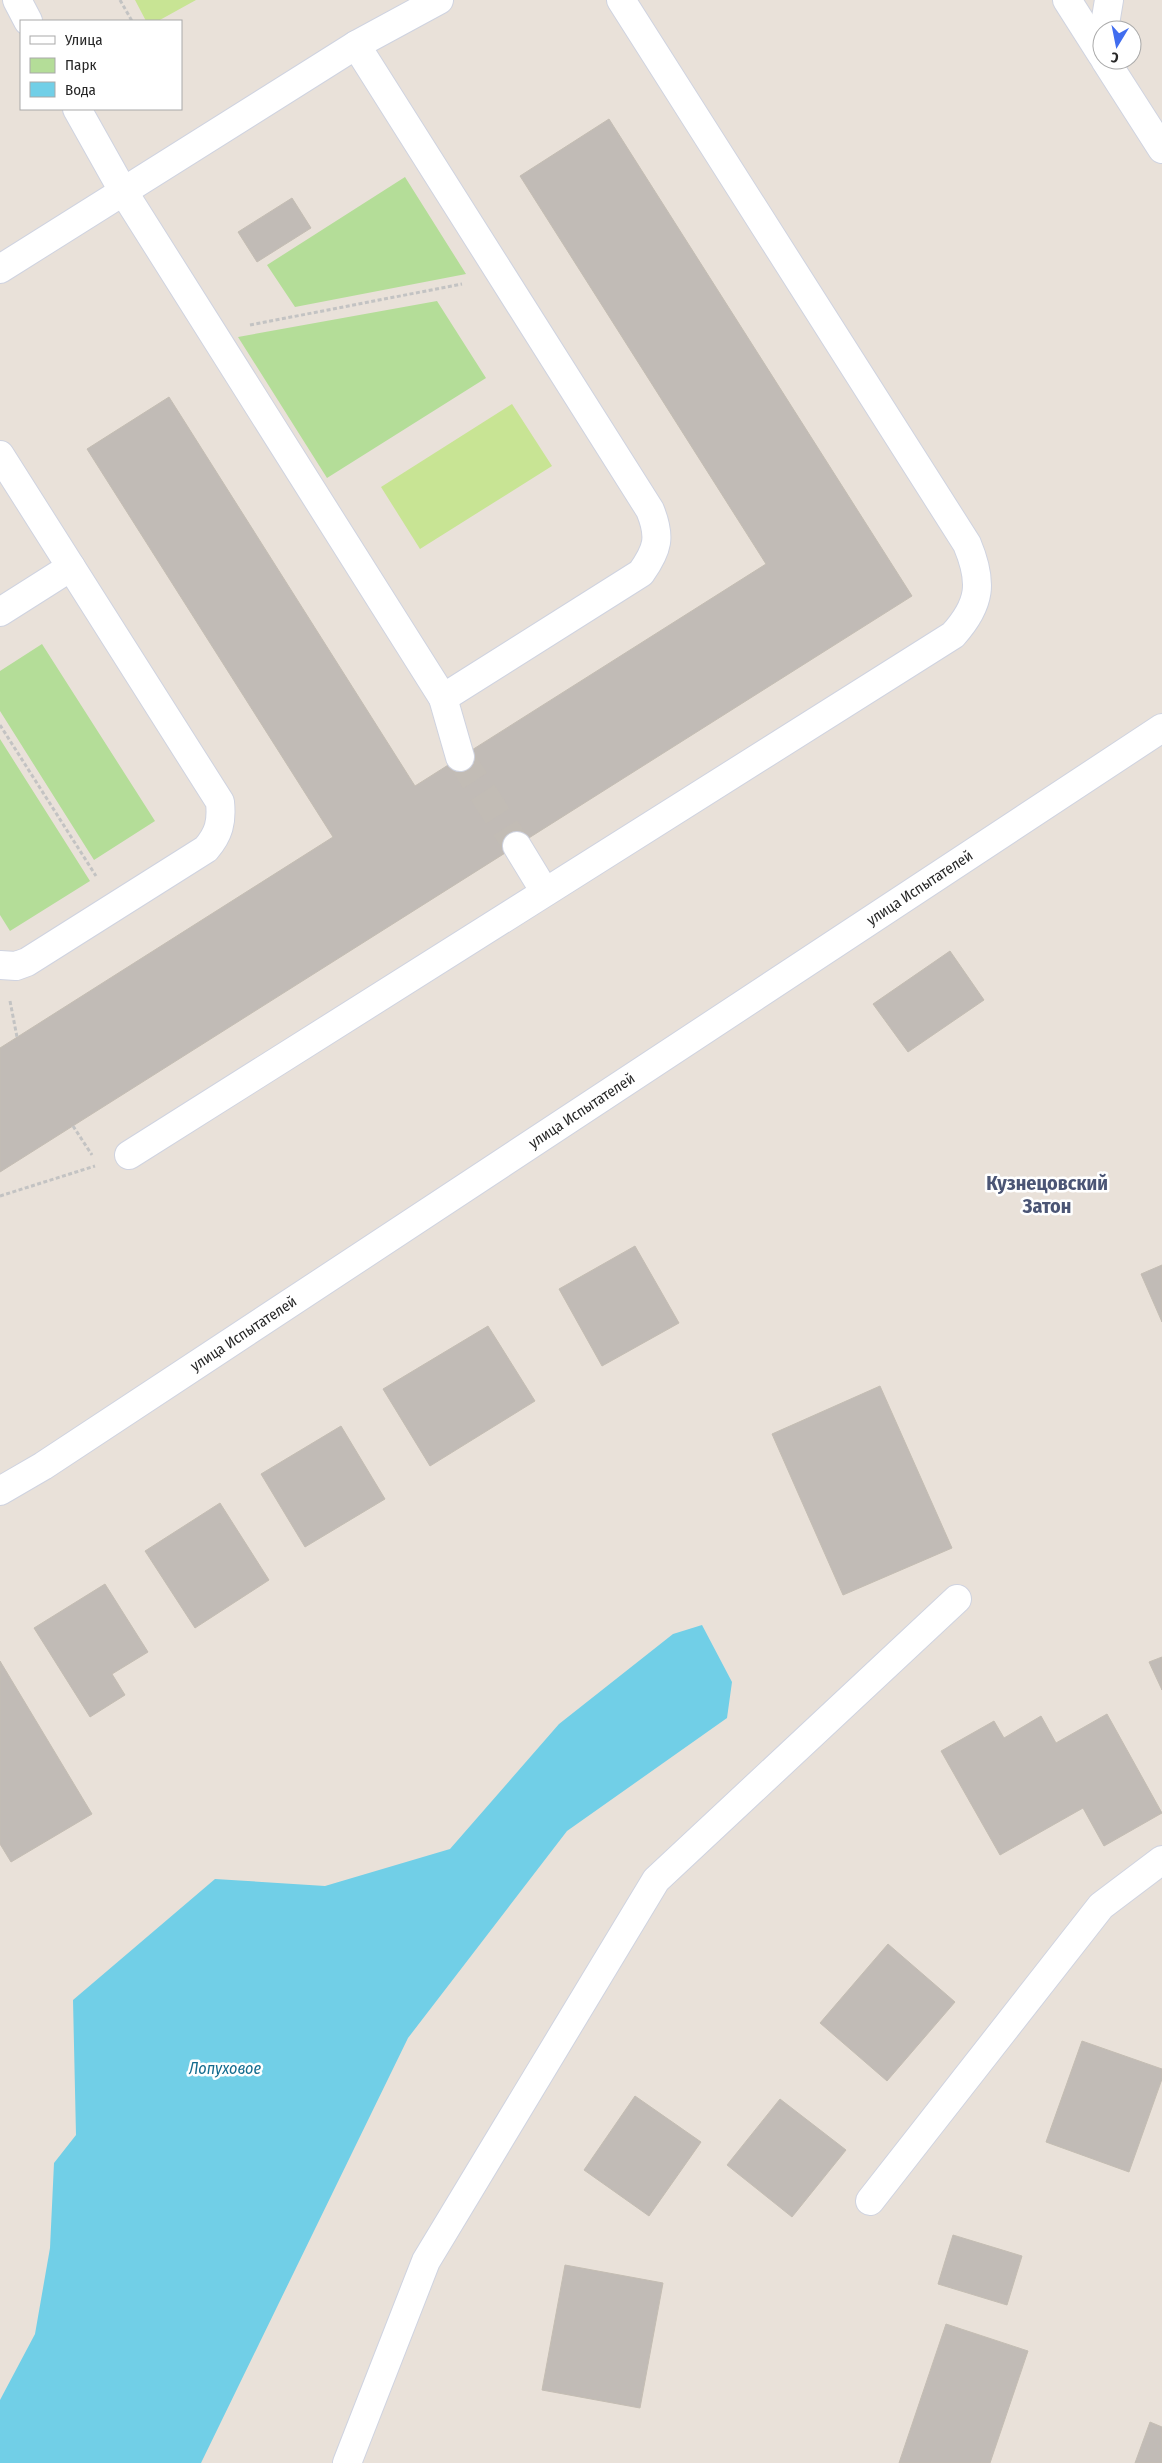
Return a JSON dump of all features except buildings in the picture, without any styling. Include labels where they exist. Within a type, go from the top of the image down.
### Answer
[{"type":"street","points":[[16,0],[27,20]]},
{"type":"street","points":[[0,269],[356,45],[439,0]]},
{"type":"street","points":[[129,1155],[953,635],[967,619],[975,602],[978,585],[976,565],[967,544],[621,0]]},
{"type":"street","points":[[1067,0],[1092,33]]},
{"type":"street","points":[[1106,20],[1109,0]]},
{"type":"street","points":[[356,45],[650,510],[656,526],[657,541],[653,556],[641,573],[443,698]]},
{"type":"street","points":[[1116,70],[1162,149]]},
{"type":"street","points":[[78,110],[122,191],[443,698],[460,757]]},
{"type":"street","points":[[0,455],[220,802],[222,818],[215,838],[206,850],[27,962],[16,966],[0,965]]},
{"type":"street","points":[[0,612],[71,567]]},
{"type":"street","name":"улица Испытателей","points":[[0,1491],[52,1460],[1162,728]]},
{"type":"street","points":[[517,846],[545,892]]},
{"type":"street","points":[[347,2463],[426,2261],[656,1880],[957,1599]]},
{"type":"street","points":[[870,2201],[1101,1906],[1162,1860]]},
{"type":"path","points":[[120,0],[131,20]]},
{"type":"path","points":[[212,333],[502,276]]},
{"type":"path","points":[[0,724],[115,906]]},
{"type":"path","points":[[0,1196],[98,1164],[73,1126]]},
{"type":"green space","points":[[135,0],[196,0],[160,20],[145,20]]},
{"type":"green space","points":[[405,177],[466,274],[295,307],[267,265]]},
{"type":"green space","points":[[437,301],[486,378],[327,478],[238,337]]},
{"type":"green space","points":[[512,404],[552,466],[420,549],[381,487]]},
{"type":"green space","points":[[42,644],[155,821],[94,860],[0,711],[0,671]]},
{"type":"green space","points":[[0,739],[90,881],[10,931],[0,915]]},
{"type":"water","name":"Лопуховое","points":[[702,1625],[732,1682],[727,1718],[567,1831],[408,2038],[201,2463],[0,2463],[0,2400],[35,2334],[50,2248],[54,2163],[76,2135],[73,2000],[215,1879],[325,1886],[450,1849],[559,1724],[673,1634]]},
{"type":"tunnel","points":[[460,757],[517,846]]},
{"type":"district","name":"Кузнецовский Затон","points":[[1047,1194]]}]
